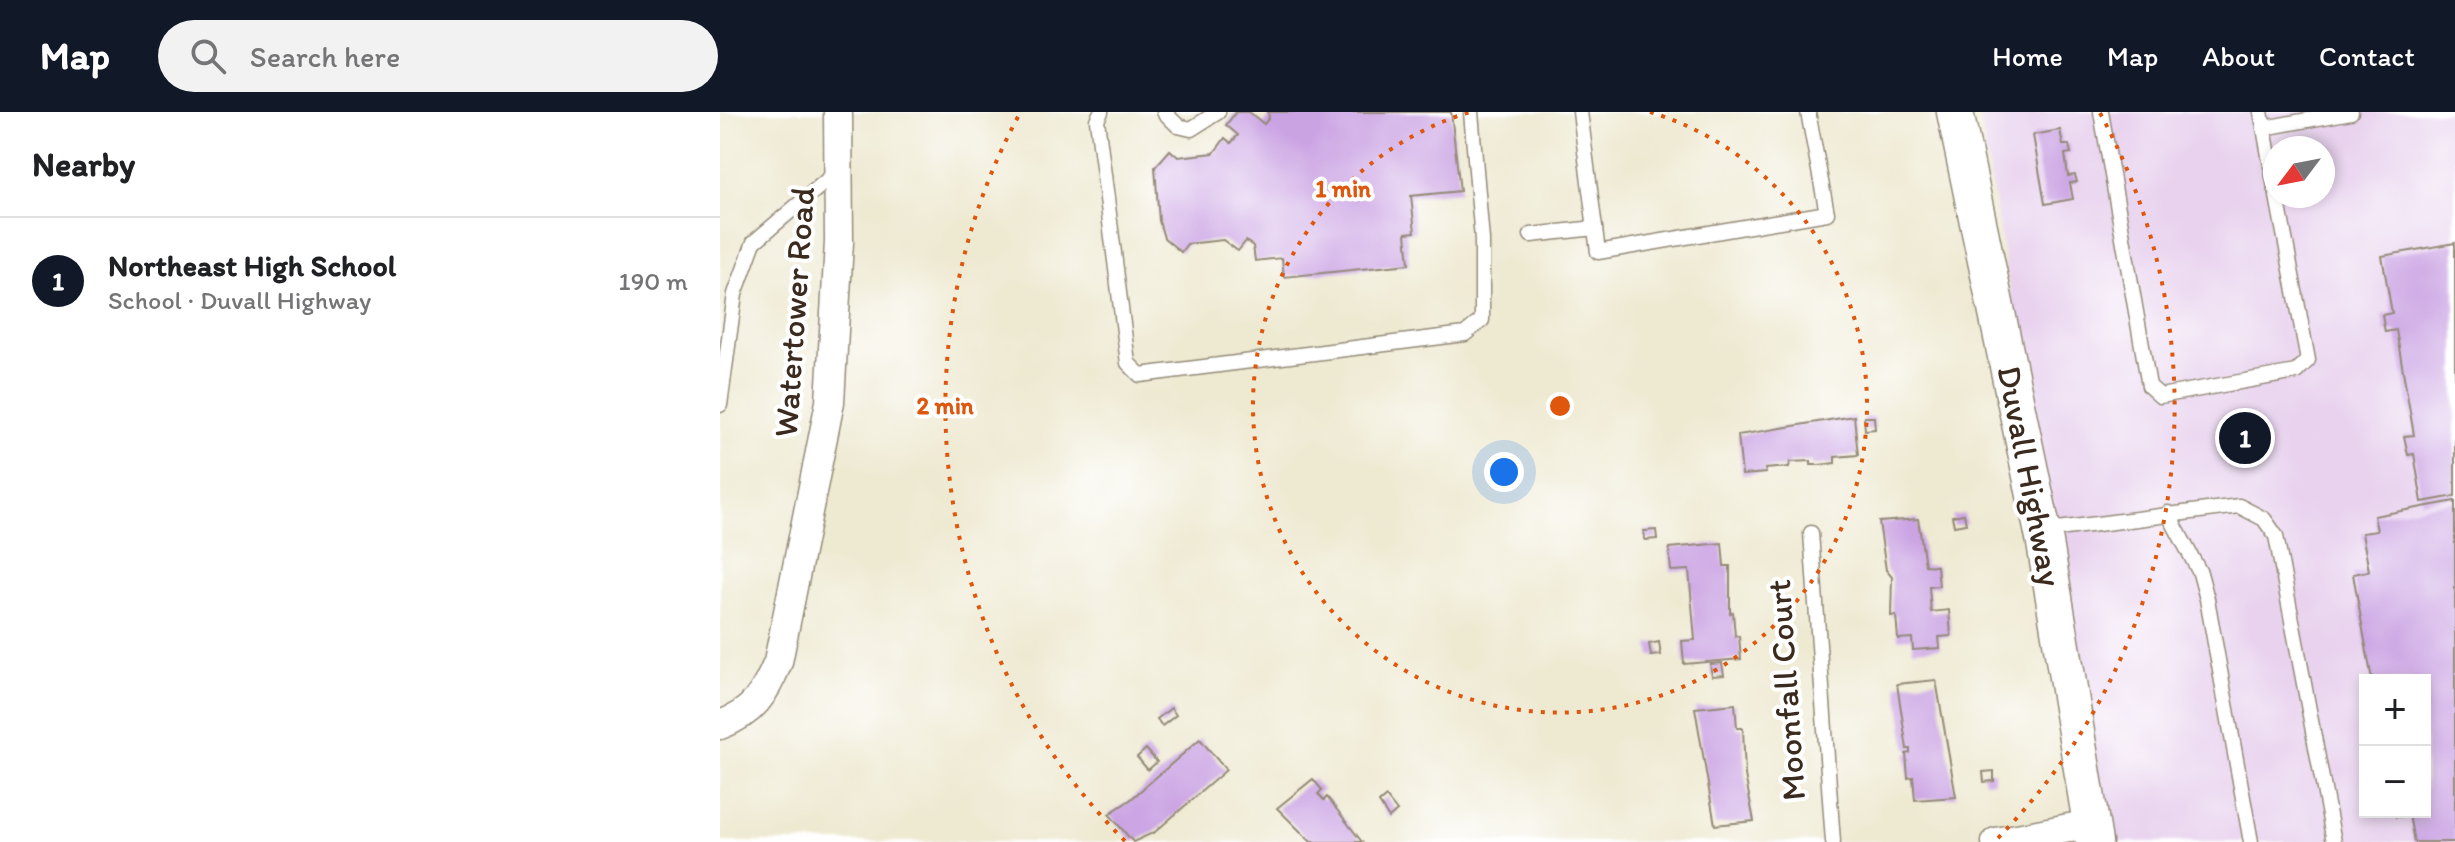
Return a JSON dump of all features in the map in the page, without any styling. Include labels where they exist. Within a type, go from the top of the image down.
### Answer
[{"type":"street","name":"Watertower Road","points":[[720,725],[754,708],[767,690],[778,662],[830,402],[840,169],[838,112]]},
{"type":"street","name":"Duvall Highway","points":[[1955,112],[2042,531],[2092,833]]},
{"type":"street","points":[[1996,842],[2092,833]]},
{"type":"lane","points":[[1101,112],[1097,120],[1128,363],[1140,375],[1465,334],[1482,320],[1482,240],[1471,112]]},
{"type":"lane","points":[[1164,112],[1178,126],[1191,129],[1218,112]]},
{"type":"lane","points":[[1580,112],[1598,252],[1827,213],[1808,112]]},
{"type":"lane","points":[[2101,112],[2149,386],[2160,396],[2296,372],[2308,360],[2279,208]]},
{"type":"lane","points":[[2261,112],[2265,136]]},
{"type":"lane","points":[[2264,128],[2351,112]]},
{"type":"lane","points":[[720,405],[735,294],[754,242],[840,169]]},
{"type":"lane","points":[[1531,235],[1595,228]]},
{"type":"lane","points":[[2042,531],[2239,506],[2264,519],[2276,536],[2334,842]]},
{"type":"lane","points":[[2168,513],[2200,573],[2207,599],[2251,842]]},
{"type":"lane","name":"Moonfall Court","points":[[1811,533],[1833,842]]},
{"type":"shaded area","points":[[1979,112],[2455,112],[2455,842],[2106,842]]},
{"type":"building","points":[[1236,112],[1249,112],[1264,124],[1269,118],[1268,112],[1451,112],[1460,191],[1411,196],[1415,232],[1406,233],[1409,264],[1284,277],[1282,258],[1255,261],[1253,246],[1246,241],[1238,251],[1223,240],[1187,244],[1181,252],[1164,238],[1159,221],[1155,167],[1170,150],[1178,157],[1214,153],[1225,138],[1231,143],[1238,135],[1226,125]]},
{"type":"building","points":[[2060,130],[2063,145],[2069,145],[2071,153],[2065,154],[2068,176],[2075,175],[2077,182],[2070,183],[2073,199],[2045,204],[2033,135]]},
{"type":"building","points":[[2455,243],[2455,496],[2422,502],[2414,454],[2408,455],[2404,436],[2414,435],[2396,330],[2385,332],[2382,315],[2392,313],[2382,256]]},
{"type":"building","points":[[1854,416],[1858,455],[1835,457],[1835,463],[1819,465],[1811,465],[1811,461],[1790,462],[1789,467],[1742,475],[1738,435]]},
{"type":"building","points":[[1864,417],[1874,417],[1875,429],[1865,430]]},
{"type":"building","points":[[2455,501],[2455,842],[2414,842],[2410,818],[2431,818],[2431,674],[2371,674],[2353,574],[2369,571],[2362,533],[2377,531],[2374,516]]},
{"type":"building","points":[[1964,514],[1966,524],[1954,526],[1952,516]]},
{"type":"building","points":[[1918,519],[1925,565],[1937,566],[1939,586],[1929,587],[1931,612],[1949,610],[1951,636],[1939,637],[1940,648],[1913,650],[1912,638],[1898,639],[1896,615],[1891,616],[1892,577],[1886,570],[1879,522]]},
{"type":"building","points":[[1656,530],[1657,539],[1645,540],[1644,531]]},
{"type":"building","points":[[1722,543],[1724,566],[1730,566],[1730,613],[1733,612],[1735,636],[1739,636],[1741,659],[1684,664],[1682,641],[1695,640],[1689,570],[1671,571],[1669,548]]},
{"type":"building","points":[[1659,642],[1661,655],[1651,656],[1649,644]]},
{"type":"building","points":[[1722,663],[1724,675],[1712,676],[1710,664]]},
{"type":"building","points":[[1936,680],[1956,797],[1915,800],[1913,777],[1908,778],[1906,754],[1910,753],[1910,749],[1907,749],[1897,684]]},
{"type":"building","points":[[1735,704],[1737,728],[1743,728],[1745,775],[1754,821],[1715,825],[1695,708]]},
{"type":"building","points":[[1171,708],[1176,715],[1162,726],[1157,719]]},
{"type":"building","points":[[1200,739],[1226,770],[1155,832],[1133,842],[1109,814],[1130,800]]},
{"type":"building","points":[[1146,749],[1157,762],[1148,770],[1137,757]]},
{"type":"building","points":[[1994,771],[1994,781],[1984,782],[1983,772]]},
{"type":"building","points":[[1313,779],[1322,790],[1318,794],[1324,800],[1327,797],[1362,842],[1311,842],[1277,808]]},
{"type":"building","points":[[1386,797],[1397,811],[1389,818],[1379,803]]},
{"type":"place","name":"Northeast High School","points":[[2245,438]]}]
